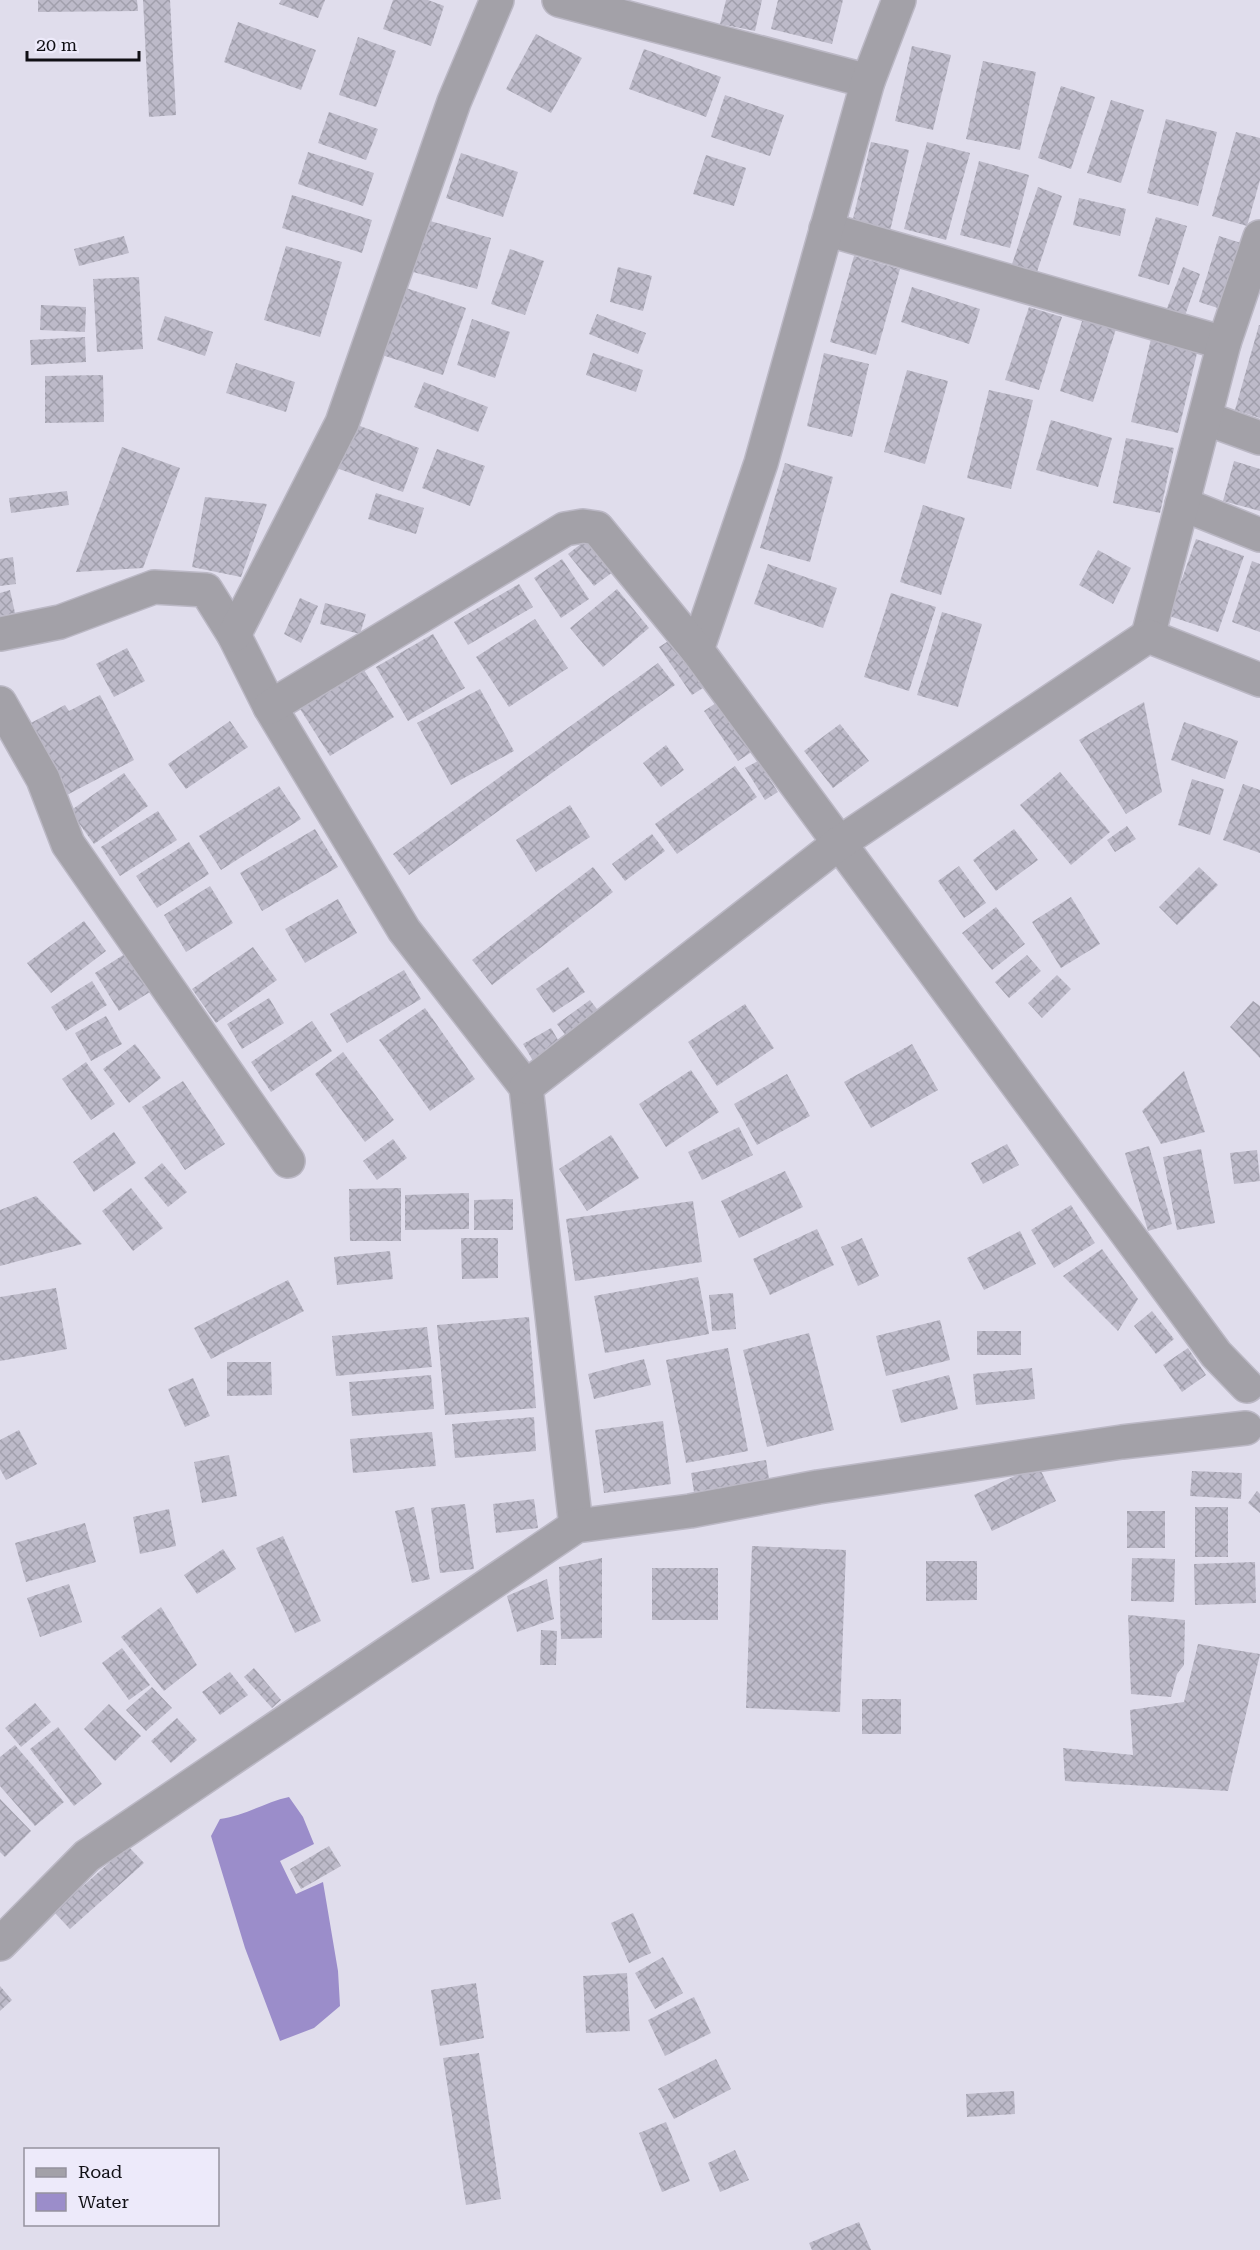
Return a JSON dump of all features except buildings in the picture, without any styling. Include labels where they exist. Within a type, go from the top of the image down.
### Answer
[{"type":"street","points":[[234,635],[342,423],[454,102],[497,0]]},
{"type":"street","points":[[559,0],[650,12],[868,81]]},
{"type":"street","points":[[697,650],[762,463],[868,81],[898,0]]},
{"type":"street","points":[[826,229],[1224,343]]},
{"type":"street","points":[[526,1087],[838,844],[1148,636],[1224,343],[1260,237]]},
{"type":"street","points":[[1204,418],[1260,438]]},
{"type":"street","points":[[1182,504],[1260,535]]},
{"type":"street","points":[[0,1944],[87,1856],[576,1526],[690,1511],[818,1487],[1122,1442],[1253,1436],[1239,1414],[1240,1400],[1254,1384],[1216,1354],[697,650],[597,528],[583,526],[565,529],[270,707]]},
{"type":"street","points":[[0,634],[60,622],[154,587],[206,590],[234,635],[270,707],[404,930],[526,1087],[576,1526]]},
{"type":"street","points":[[1148,636],[1260,680]]},
{"type":"street","points":[[0,703],[43,779],[68,844],[288,1161]]},
{"type":"water","points":[[289,1797],[303,1817],[314,1844],[280,1861],[296,1894],[323,1882],[338,1971],[340,2006],[314,2028],[280,2041],[245,1948],[211,1836],[220,1819]]}]
